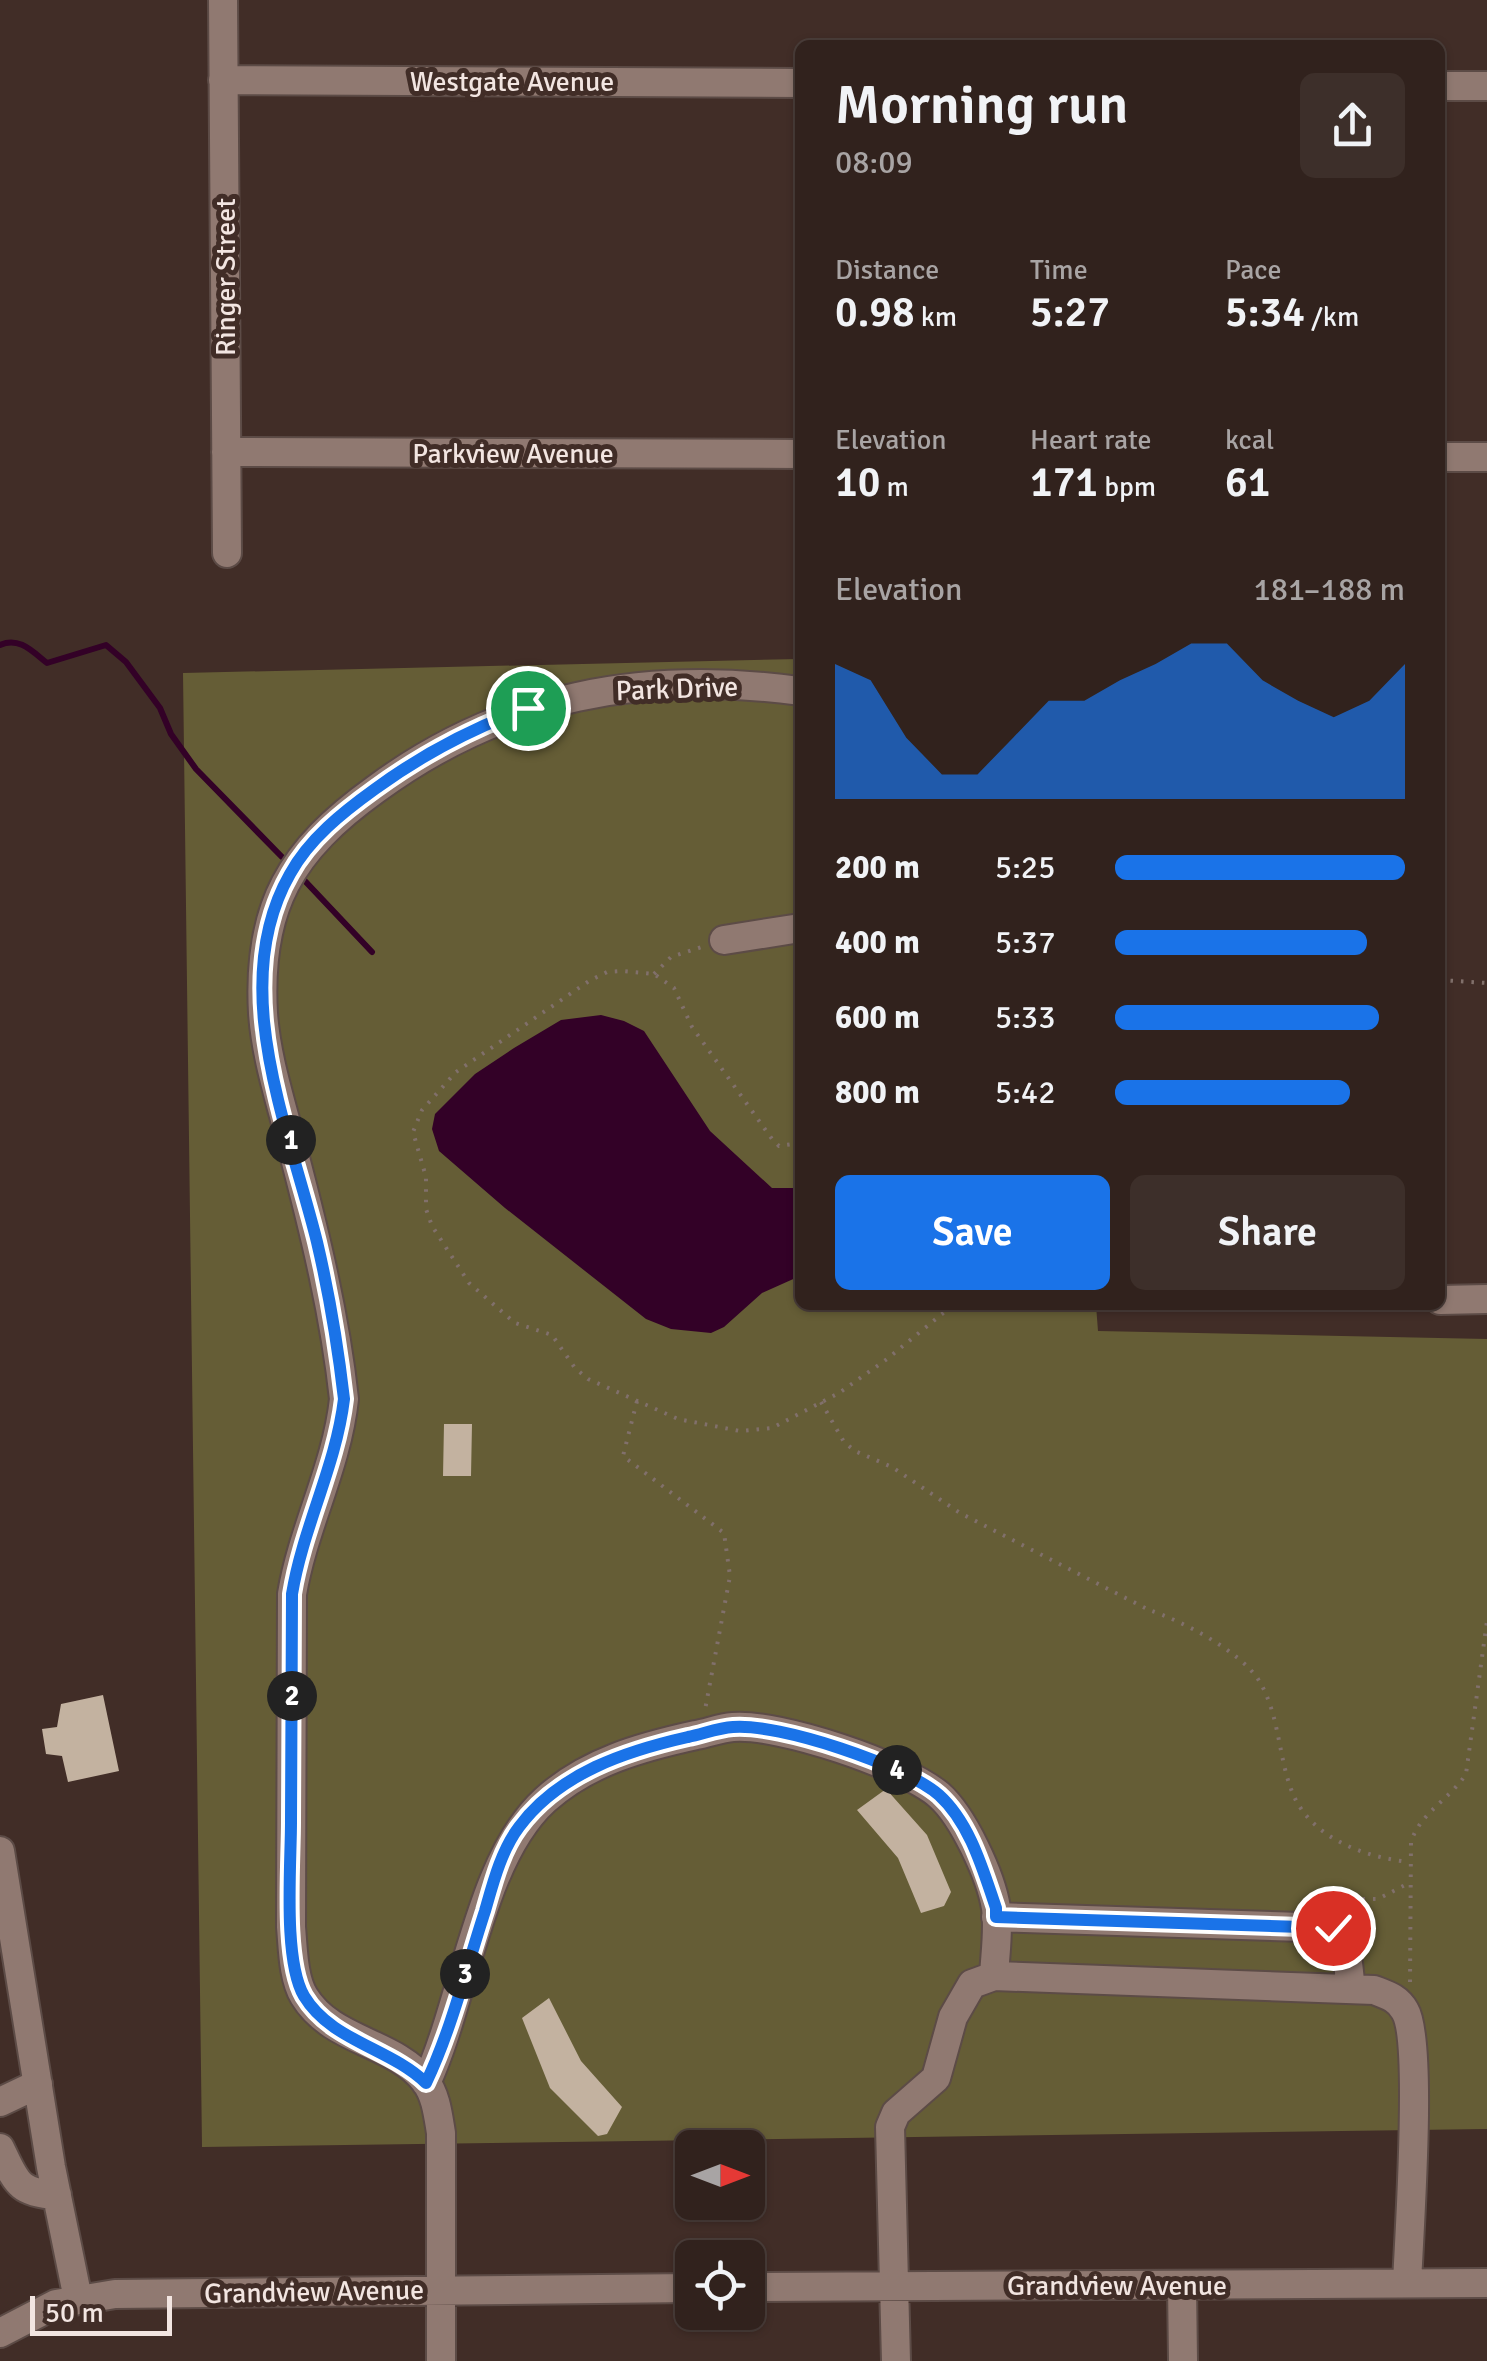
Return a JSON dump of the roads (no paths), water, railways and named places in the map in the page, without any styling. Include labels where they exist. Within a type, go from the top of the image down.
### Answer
[{"type":"street","name":"Ringer Street","points":[[223,0],[226,553]]},
{"type":"street","name":"Westgate Avenue","points":[[224,80],[795,83]]},
{"type":"street","points":[[1445,86],[1487,86]]},
{"type":"street","name":"Parkview Avenue","points":[[226,452],[795,454]]},
{"type":"street","points":[[1445,457],[1487,457]]},
{"type":"street","name":"Park Drive","points":[[426,2083],[412,2069],[337,2030],[319,2015],[302,1994],[294,1961],[292,1594],[299,1552],[341,1423],[344,1399],[318,1246],[263,1016],[263,976],[275,907],[305,850],[358,801],[411,763],[488,722],[528,708],[606,690],[693,684],[795,690]]},
{"type":"street","points":[[724,940],[795,929]]},
{"type":"street","points":[[1445,1300],[1487,1299]]},
{"type":"street","points":[[442,2361],[441,2133],[436,2105],[426,2083],[444,2046],[494,1880],[520,1826],[546,1798],[586,1770],[641,1747],[733,1727],[767,1730],[868,1758],[910,1776],[940,1796],[979,1857],[996,1908],[994,1976]]},
{"type":"street","points":[[0,1851],[57,2195],[67,2302],[0,2333]]},
{"type":"street","points":[[996,1917],[1333,1928],[1340,1933],[1351,1989]]},
{"type":"street","points":[[896,2361],[890,2126],[896,2114],[936,2078],[953,2017],[972,1984],[994,1976],[1374,1990],[1395,1998],[1406,2012],[1411,2028],[1413,2056],[1407,2283]]},
{"type":"street","points":[[0,2102],[38,2084]]},
{"type":"street","points":[[0,2148],[18,2184],[32,2194],[57,2195]]},
{"type":"street","name":"Grandview Avenue","points":[[765,2288],[1487,2283]]},
{"type":"street","points":[[1182,2284],[1183,2361]]},
{"type":"street","name":"Grandview Avenue","points":[[67,2302],[135,2293],[675,2288]]},
{"type":"waterway","points":[[0,645],[20,644],[47,663],[106,645],[126,662],[160,708],[171,734],[196,769],[282,857]]},
{"type":"waterway","points":[[304,880],[372,952]]}]
